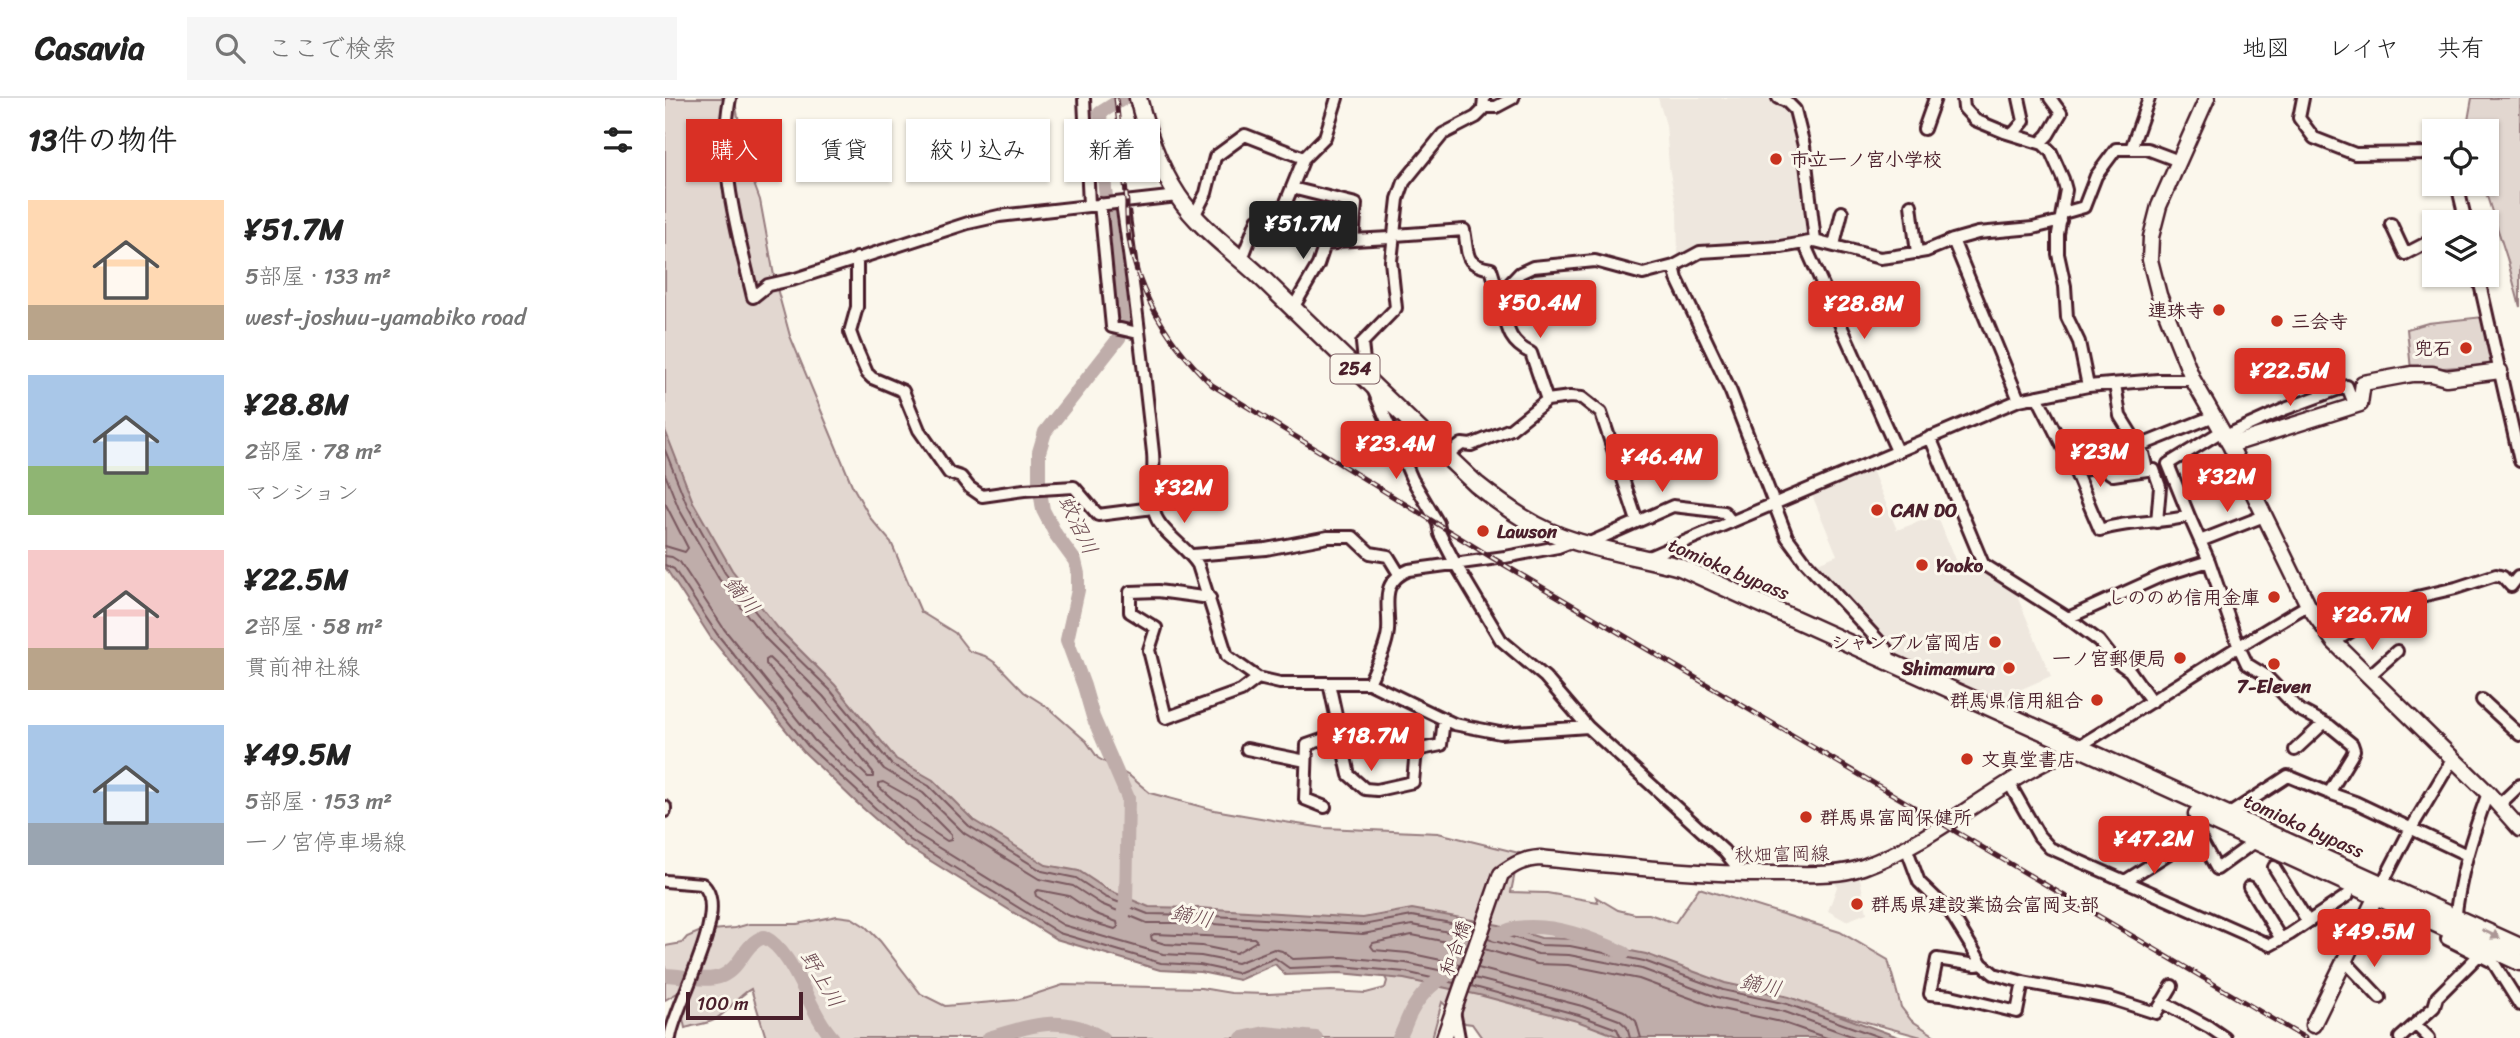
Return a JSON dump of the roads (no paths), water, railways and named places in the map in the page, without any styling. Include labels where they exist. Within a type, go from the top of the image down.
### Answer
[{"type":"highway","name":"254","points":[[1138,98],[1146,129],[1159,161],[1178,196],[1195,216],[1476,484],[1506,508],[1541,528],[1580,543],[1646,558]]},
{"type":"highway","name":"tomioka bypass","points":[[1646,558],[1680,567],[2070,750],[2228,816],[2453,926],[2520,962]]},
{"type":"highway","name":"tomioka bypass","points":[[1646,558],[1677,576],[2379,890]]},
{"type":"highway","name":"tomioka bypass","points":[[2453,926],[2520,947]]},
{"type":"main road","points":[[2207,98],[2159,206],[2151,237],[2150,261],[2158,295],[2193,380],[2225,437],[2308,605],[2334,642],[2452,760],[2509,812],[2520,829]]},
{"type":"main road","points":[[2225,437],[2355,406],[2360,404],[2363,397],[2363,383],[2412,374],[2432,374],[2446,378],[2500,371]]},
{"type":"main road","name":"秋畑富岡線","points":[[1488,911],[1501,874],[1513,864],[1526,859],[1737,875],[1828,874],[1861,868],[1946,825],[2009,783],[2070,750]]},
{"type":"main road","points":[[2313,1025],[2379,890]]},
{"type":"main road","name":"和合橋","points":[[1456,1004],[1488,911]]},
{"type":"main road","points":[[1444,1038],[1456,1004]]},
{"type":"street","points":[[730,98],[724,133],[734,213],[753,297],[768,285],[795,279],[968,223],[999,216],[1178,196]]},
{"type":"street","points":[[1084,98],[1112,327],[1135,332]]},
{"type":"street","points":[[1277,222],[1304,158],[1325,137],[1337,98]]},
{"type":"street","points":[[1513,98],[1496,107],[1484,103],[1476,117],[1443,134],[1404,182],[1398,199],[1391,261],[1396,308],[1362,344],[1366,379],[1412,479],[1439,523],[1440,534],[1501,640],[1545,677],[1588,727],[1724,851],[1734,863],[1737,875]]},
{"type":"street","points":[[1778,98],[1786,101],[1795,110],[1804,146],[1809,242],[1897,450]]},
{"type":"street","points":[[1924,129],[1935,98]]},
{"type":"street","points":[[1963,98],[1964,108],[1975,120],[2041,142],[2051,152],[2063,179],[2066,190],[2058,234],[2058,254],[2065,286],[2067,317],[2079,342],[2088,386]]},
{"type":"street","points":[[2013,134],[2024,121],[2019,98]]},
{"type":"street","points":[[2041,142],[2061,113],[2050,98]]},
{"type":"street","points":[[2131,149],[2149,98]]},
{"type":"street","points":[[2302,98],[2299,118],[2314,138],[2355,154],[2422,153]]},
{"type":"street","points":[[1195,216],[1206,193],[1215,157],[1245,135],[1304,158]]},
{"type":"street","points":[[1499,295],[1520,273],[1533,267],[1595,261],[1643,274],[1674,266],[1700,252],[1781,247],[1809,242],[1834,245],[1880,258],[1917,253],[1978,233],[2033,228],[2084,207],[2096,176],[2116,149],[2147,149],[2179,162]]},
{"type":"street","points":[[1292,188],[1356,204],[1353,240]]},
{"type":"street","points":[[1122,203],[1135,332],[1153,457],[1153,508],[1158,521],[1193,555],[1210,598],[1220,640],[1227,656],[1258,678],[1280,683],[1369,683],[1454,724],[1500,733],[1588,727]]},
{"type":"street","points":[[1911,205],[1917,253]]},
{"type":"street","points":[[1834,245],[1842,212]]},
{"type":"street","points":[[1242,259],[1257,220],[1272,219],[1338,241],[1464,230],[1470,261],[1475,266],[1491,269],[1510,337],[1519,347],[1531,353],[1547,400]]},
{"type":"street","points":[[2391,224],[2405,254],[2422,245]]},
{"type":"street","points":[[1953,240],[2019,400]]},
{"type":"street","points":[[1293,308],[1318,265],[1325,244],[1336,244],[1338,241]]},
{"type":"street","points":[[857,258],[857,307],[850,332],[863,365],[872,378],[903,391],[919,430],[949,473],[961,477],[982,496],[1074,487],[1098,515],[1153,508]]},
{"type":"street","points":[[1674,266],[1677,279],[1731,392],[1787,537],[1804,560],[1888,651],[1889,663]]},
{"type":"street","points":[[2481,287],[2520,461]]},
{"type":"street","points":[[1646,558],[2019,400],[2088,386],[2193,380]]},
{"type":"street","points":[[2115,384],[2120,416],[2160,487],[2157,522]]},
{"type":"street","points":[[2075,471],[2101,467],[2113,475],[2151,470],[2285,409],[2347,386],[2355,406]]},
{"type":"street","points":[[2038,396],[2100,530],[2117,524],[2168,522],[2189,516]]},
{"type":"street","points":[[1446,456],[1462,444],[1471,445],[1511,429],[1547,400],[1583,398],[1601,413],[1637,521]]},
{"type":"street","points":[[2139,446],[2214,416]]},
{"type":"street","points":[[1930,437],[1983,564],[2099,641],[2113,659],[2130,671],[2152,702]]},
{"type":"street","points":[[2168,464],[2209,561],[2247,664],[2265,675],[2289,702],[2352,744],[2354,750],[2329,793]]},
{"type":"street","points":[[1369,683],[1388,633],[1388,589],[1399,574],[1409,570],[1580,543],[1674,506],[1724,512],[1731,521]]},
{"type":"street","points":[[2200,541],[2264,516]]},
{"type":"street","points":[[1193,555],[1266,549],[1328,537],[1353,537],[1370,553],[1388,556],[1399,574]]},
{"type":"street","points":[[2068,618],[2161,576],[2209,561]]},
{"type":"street","points":[[2334,642],[2378,614],[2417,597],[2497,575],[2503,577],[2511,586],[2520,577]]},
{"type":"street","points":[[1210,598],[1158,591],[1130,592],[1131,612],[1156,628],[1149,650],[1166,718],[1241,691],[1258,678]]},
{"type":"street","points":[[2070,750],[2152,702],[2238,645],[2308,605]]},
{"type":"street","points":[[2368,677],[2397,651]]},
{"type":"street","points":[[1329,683],[1349,775],[1365,789],[1377,790],[1413,782],[1416,750],[1441,745],[1444,719]]},
{"type":"street","points":[[2482,700],[2520,735]]},
{"type":"street","points":[[2295,750],[2324,723]]},
{"type":"street","points":[[1325,807],[1305,799],[1307,745],[1339,734]]},
{"type":"street","points":[[1247,749],[1306,761]]},
{"type":"street","points":[[2379,890],[2452,760]]},
{"type":"street","points":[[2228,816],[2288,776],[2412,828],[2467,855]]},
{"type":"street","points":[[2009,783],[2039,836],[2050,848],[2270,945],[2348,895]]},
{"type":"street","points":[[2509,812],[2520,785]]},
{"type":"street","points":[[2488,793],[2460,879],[2453,926],[2447,939],[2493,962],[2520,1005]]},
{"type":"street","points":[[2125,881],[2198,835],[2217,869],[2250,845]]},
{"type":"street","points":[[1906,846],[1919,882],[1950,912],[1982,964],[1994,974],[2109,998],[2156,1013],[2172,986]]},
{"type":"street","points":[[2274,867],[2308,922]]},
{"type":"street","points":[[665,881],[699,883],[706,887],[712,905],[707,930],[686,995],[674,1019],[670,1038]]},
{"type":"street","points":[[2249,887],[2281,939]]},
{"type":"street","points":[[2319,915],[2343,928],[2355,940]]},
{"type":"street","points":[[2400,1038],[2434,1007],[2437,997],[2479,955]]},
{"type":"street","points":[[1982,964],[1937,959],[1930,994],[1951,996],[2017,1012],[2023,982]]},
{"type":"street","points":[[2345,961],[2380,998]]},
{"type":"street","points":[[2162,1002],[2225,1038]]},
{"type":"street","points":[[1456,1004],[1459,1038]]},
{"type":"street","points":[[2415,1024],[2429,1038]]},
{"type":"water","points":[[665,430],[693,502],[732,570],[778,628],[835,685],[896,759],[933,780],[973,820],[1046,865],[1079,871],[1108,890],[1149,907],[1363,918],[1412,909],[1499,925],[1541,938],[1571,939],[1646,954],[1725,983],[1789,997],[1901,1038],[1622,1038],[1577,1021],[1479,995],[1404,979],[1340,973],[1285,975],[1275,964],[1239,980],[1200,972],[1160,970],[1056,939],[905,845],[803,751],[711,638],[665,567]]},
{"type":"waterway","name":"蚊沼川","points":[[1123,915],[1126,902],[1128,798],[1093,717],[1067,640],[1078,590],[1078,574],[1075,561],[1056,535],[1043,510],[1039,484],[1039,452],[1045,432],[1119,338],[1124,326],[1105,189],[1100,113],[1124,98]]},
{"type":"waterway","name":"鏑川","points":[[1496,934],[1517,928],[1545,928],[1585,937],[1624,953]]},
{"type":"waterway","name":"野上川","points":[[665,975],[701,979],[722,976],[734,967],[752,944],[764,937],[784,955],[824,1027],[833,1038]]},
{"type":"waterway","name":"野上川","points":[[1399,1038],[1418,1001],[1430,987],[1446,976]]},
{"type":"waterway","name":"野上川","points":[[989,1038],[1046,1024],[1073,1026],[1102,1038]]},
{"type":"waterway","name":"野上川","points":[[1242,1038],[1265,1033],[1316,1038]]},
{"type":"railway","points":[[1116,98],[1128,229],[1140,279],[1163,325],[1194,367],[1212,385],[1491,557],[2305,1038]]},
{"type":"place","name":"市立一ノ宮小学校","points":[[1776,159]]},
{"type":"place","name":"連珠寺","points":[[2219,310]]},
{"type":"place","name":"三会寺","points":[[2277,321]]},
{"type":"place","name":"兜石","points":[[2466,348]]},
{"type":"place","name":"CAN DO","points":[[1877,510]]},
{"type":"place","name":"Lawson","points":[[1483,531]]},
{"type":"place","name":"Yaoko","points":[[1922,565]]},
{"type":"place","name":"しののめ信用金庫","points":[[2274,597]]},
{"type":"place","name":"シャンブル富岡店","points":[[1995,642]]},
{"type":"place","name":"一ノ宮郵便局","points":[[2180,658]]},
{"type":"place","name":"7-Eleven","points":[[2274,664]]},
{"type":"place","name":"Shimamura","points":[[2009,668]]},
{"type":"place","name":"群馬県信用組合","points":[[2097,700]]},
{"type":"place","name":"文真堂書店","points":[[1967,759]]},
{"type":"place","name":"群馬県富岡保健所","points":[[1806,817]]},
{"type":"place","name":"群馬県建設業協会富岡支部","points":[[1857,904]]}]
